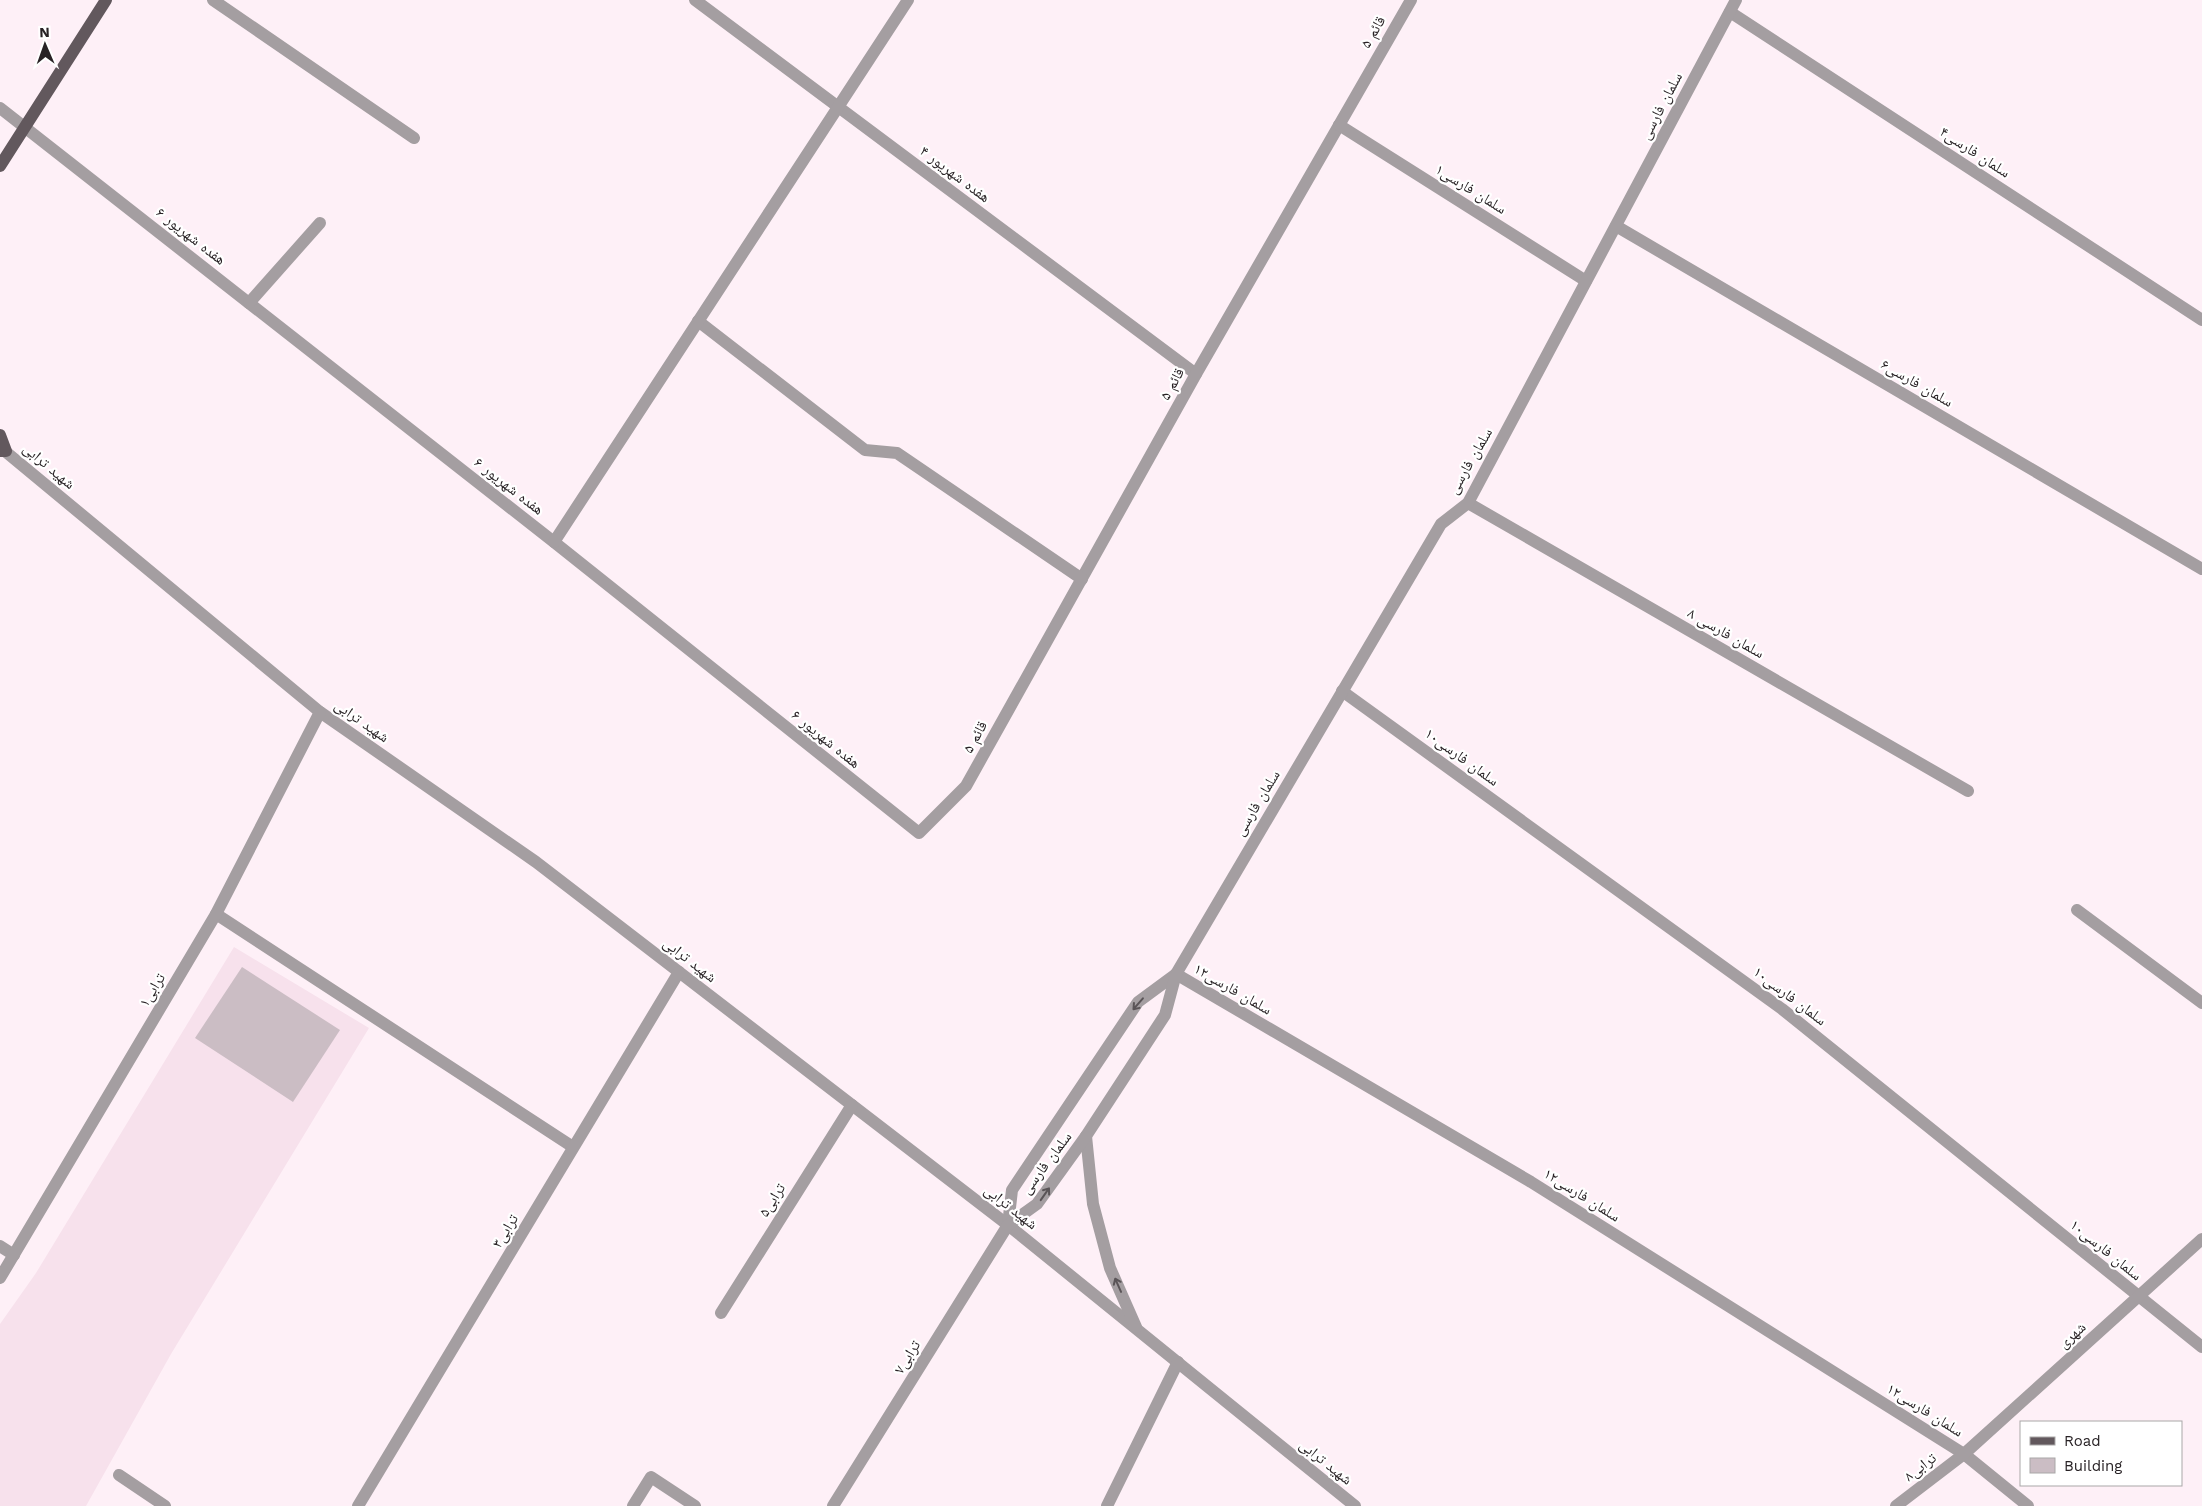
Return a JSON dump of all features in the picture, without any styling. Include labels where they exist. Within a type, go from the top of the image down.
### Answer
[{"type":"main road","points":[[0,166],[106,0]]},
{"type":"main road","points":[[0,435],[2,450]]},
{"type":"street","points":[[213,0],[414,138]]},
{"type":"street","name":"هفده شهریور ۴","points":[[695,0],[1196,374]]},
{"type":"street","points":[[554,542],[908,0]]},
{"type":"street","name":"قائم ۵","points":[[966,786],[1196,374],[1411,0]]},
{"type":"street","name":"سلمان فارسی","points":[[1008,1225],[1038,1204],[1086,1136],[1165,1015],[1176,974],[1342,691],[1441,524],[1468,503],[1736,0]]},
{"type":"street","name":"سلمان فارسی۴","points":[[1730,12],[2202,320]]},
{"type":"street","name":"هفده شهریور ۶","points":[[0,108],[554,542],[918,833],[966,786]]},
{"type":"street","name":"سلمان فارسی۱","points":[[1339,125],[1586,281]]},
{"type":"street","points":[[250,303],[320,223]]},
{"type":"street","name":"سلمان فارسی۶","points":[[1616,226],[2202,569]]},
{"type":"street","points":[[698,321],[865,450],[896,454],[1082,579]]},
{"type":"street","name":"شهید ترابی","points":[[2,450],[320,712],[536,862],[1008,1225],[1355,1506]]},
{"type":"street","name":"سلمان فارسی ۸","points":[[1468,503],[1968,791]]},
{"type":"street","name":"سلمان فارسی۱۰","points":[[1342,691],[1782,1009],[2202,1347]]},
{"type":"street","name":"ترابی۱","points":[[0,1278],[216,914],[320,712]]},
{"type":"street","points":[[2077,910],[2202,1003]]},
{"type":"street","points":[[216,914],[574,1147]]},
{"type":"street","name":"ترابی۳","points":[[358,1506],[679,972]]},
{"type":"street","name":"سلمان فارسی","points":[[1008,1225],[1012,1190],[1138,1002],[1176,974]]},
{"type":"street","name":"سلمان فارسی۱۲","points":[[1176,974],[1531,1182],[1964,1454],[2028,1506]]},
{"type":"street","name":"ترابی۵","points":[[721,1313],[852,1105]]},
{"type":"street","points":[[1086,1136],[1093,1204],[1110,1268],[1137,1329]]},
{"type":"street","name":"ترابی۷","points":[[833,1506],[1008,1225]]},
{"type":"street","name":"شهری","points":[[1964,1454],[2202,1239]]},
{"type":"street","points":[[0,1246],[14,1255]]},
{"type":"street","points":[[1111,1504],[1178,1362]]},
{"type":"street","name":"ترابی۸","points":[[1896,1506],[1964,1454]]},
{"type":"street","points":[[119,1475],[165,1506]]},
{"type":"street","points":[[633,1506],[651,1477],[694,1506]]},
{"type":"shaded area","points":[[234,947],[369,1028],[171,1354],[86,1506],[0,1506],[0,1324],[36,1273]]},
{"type":"building","points":[[242,967],[340,1030],[293,1102],[195,1038]]}]
